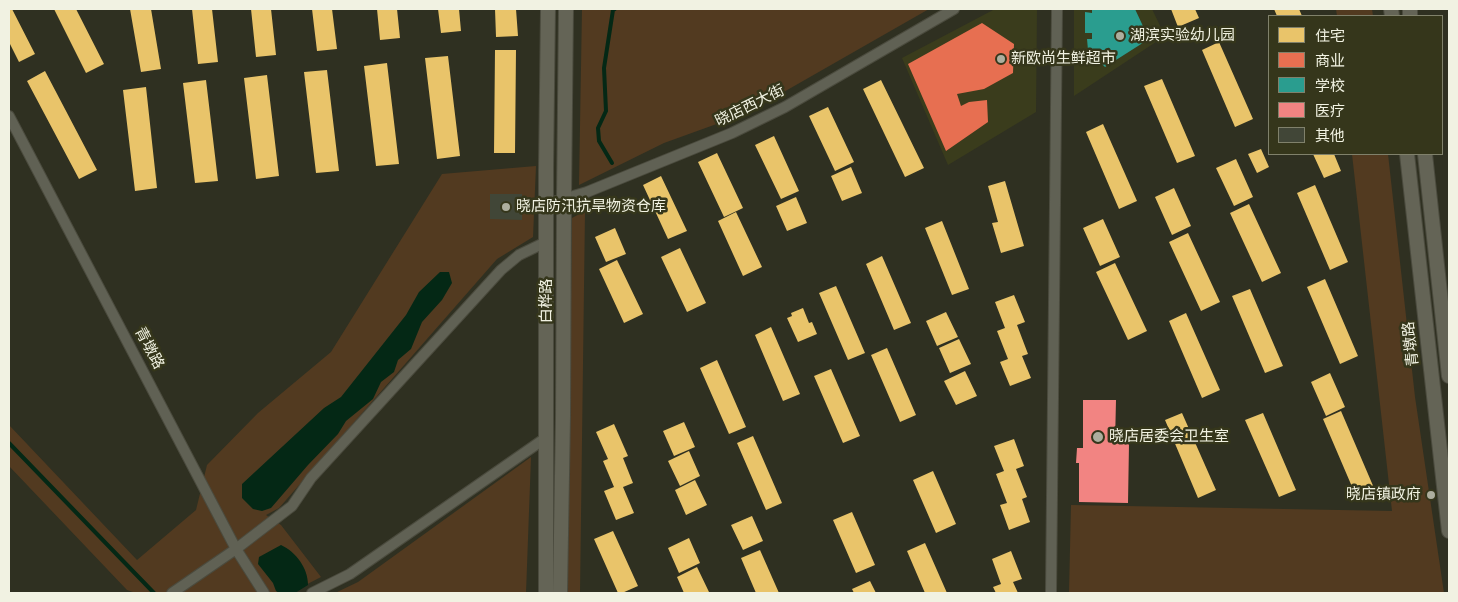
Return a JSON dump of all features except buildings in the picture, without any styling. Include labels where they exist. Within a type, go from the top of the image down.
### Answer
[{"type":"street","name":"白桦路","points":[[546,593],[548,9]]},
{"type":"street","name":"白桦路","points":[[560,593],[566,9]]},
{"type":"street","name":"晓店西大街","points":[[546,204],[587,192],[732,133],[785,106],[954,9]]},
{"type":"street","points":[[1051,593],[1057,9]]},
{"type":"street","name":"青墩路","points":[[9,116],[236,549],[264,593]]},
{"type":"street","name":"青墩路","points":[[1407,155],[1449,531]]},
{"type":"street","points":[[1425,155],[1449,376]]},
{"type":"street","points":[[172,593],[236,549],[292,506],[311,478],[501,270],[519,255],[546,242]]},
{"type":"street","points":[[312,593],[350,574],[547,437]]},
{"type":"shaded area","points":[[582,9],[929,9],[747,113],[664,143],[579,185]]},
{"type":"shaded area","points":[[995,9],[1037,9],[1036,112],[948,165],[902,58]]},
{"type":"shaded area","points":[[1074,9],[1152,9],[1165,36],[1074,96]]},
{"type":"shaded area","points":[[1336,9],[1372,9],[1373,15],[1337,15]]},
{"type":"shaded area","points":[[1352,155],[1388,155],[1415,397],[1444,593],[1069,593],[1071,505],[1392,511]]},
{"type":"shaded area","points":[[536,166],[533,237],[497,259],[279,508],[266,515],[281,525],[321,577],[290,593],[136,593],[127,590],[9,466],[9,425],[137,560],[196,510],[207,465],[258,413],[331,352],[442,174]]},
{"type":"shaded area","points":[[585,211],[580,593],[567,593],[572,218]]},
{"type":"shaded area","points":[[440,272],[449,272],[452,283],[442,300],[422,322],[411,349],[398,360],[394,372],[381,382],[373,399],[346,421],[338,434],[271,508],[262,511],[253,509],[242,498],[242,484],[324,408],[341,397],[406,315],[419,292]]},
{"type":"shaded area","points":[[531,457],[526,593],[335,593],[358,582]]},
{"type":"shaded area","points":[[281,545],[296,556],[306,573],[308,585],[295,593],[279,593],[276,591],[273,583],[258,564],[259,557]]},
{"type":"waterway","points":[[612,163],[599,141],[598,128],[606,111],[604,68],[613,10],[615,9]]},
{"type":"waterway","points":[[9,443],[154,593]]},
{"type":"place","name":"湖滨实验幼儿园","points":[[1120,36]]},
{"type":"place","name":"新欧尚生鲜超市","points":[[1001,59]]},
{"type":"place","name":"晓店防汛抗旱物资仓库","points":[[506,207]]},
{"type":"place","name":"晓店居委会卫生室","points":[[1098,437]]},
{"type":"place","name":"晓店镇政府","points":[[1431,495]]}]
